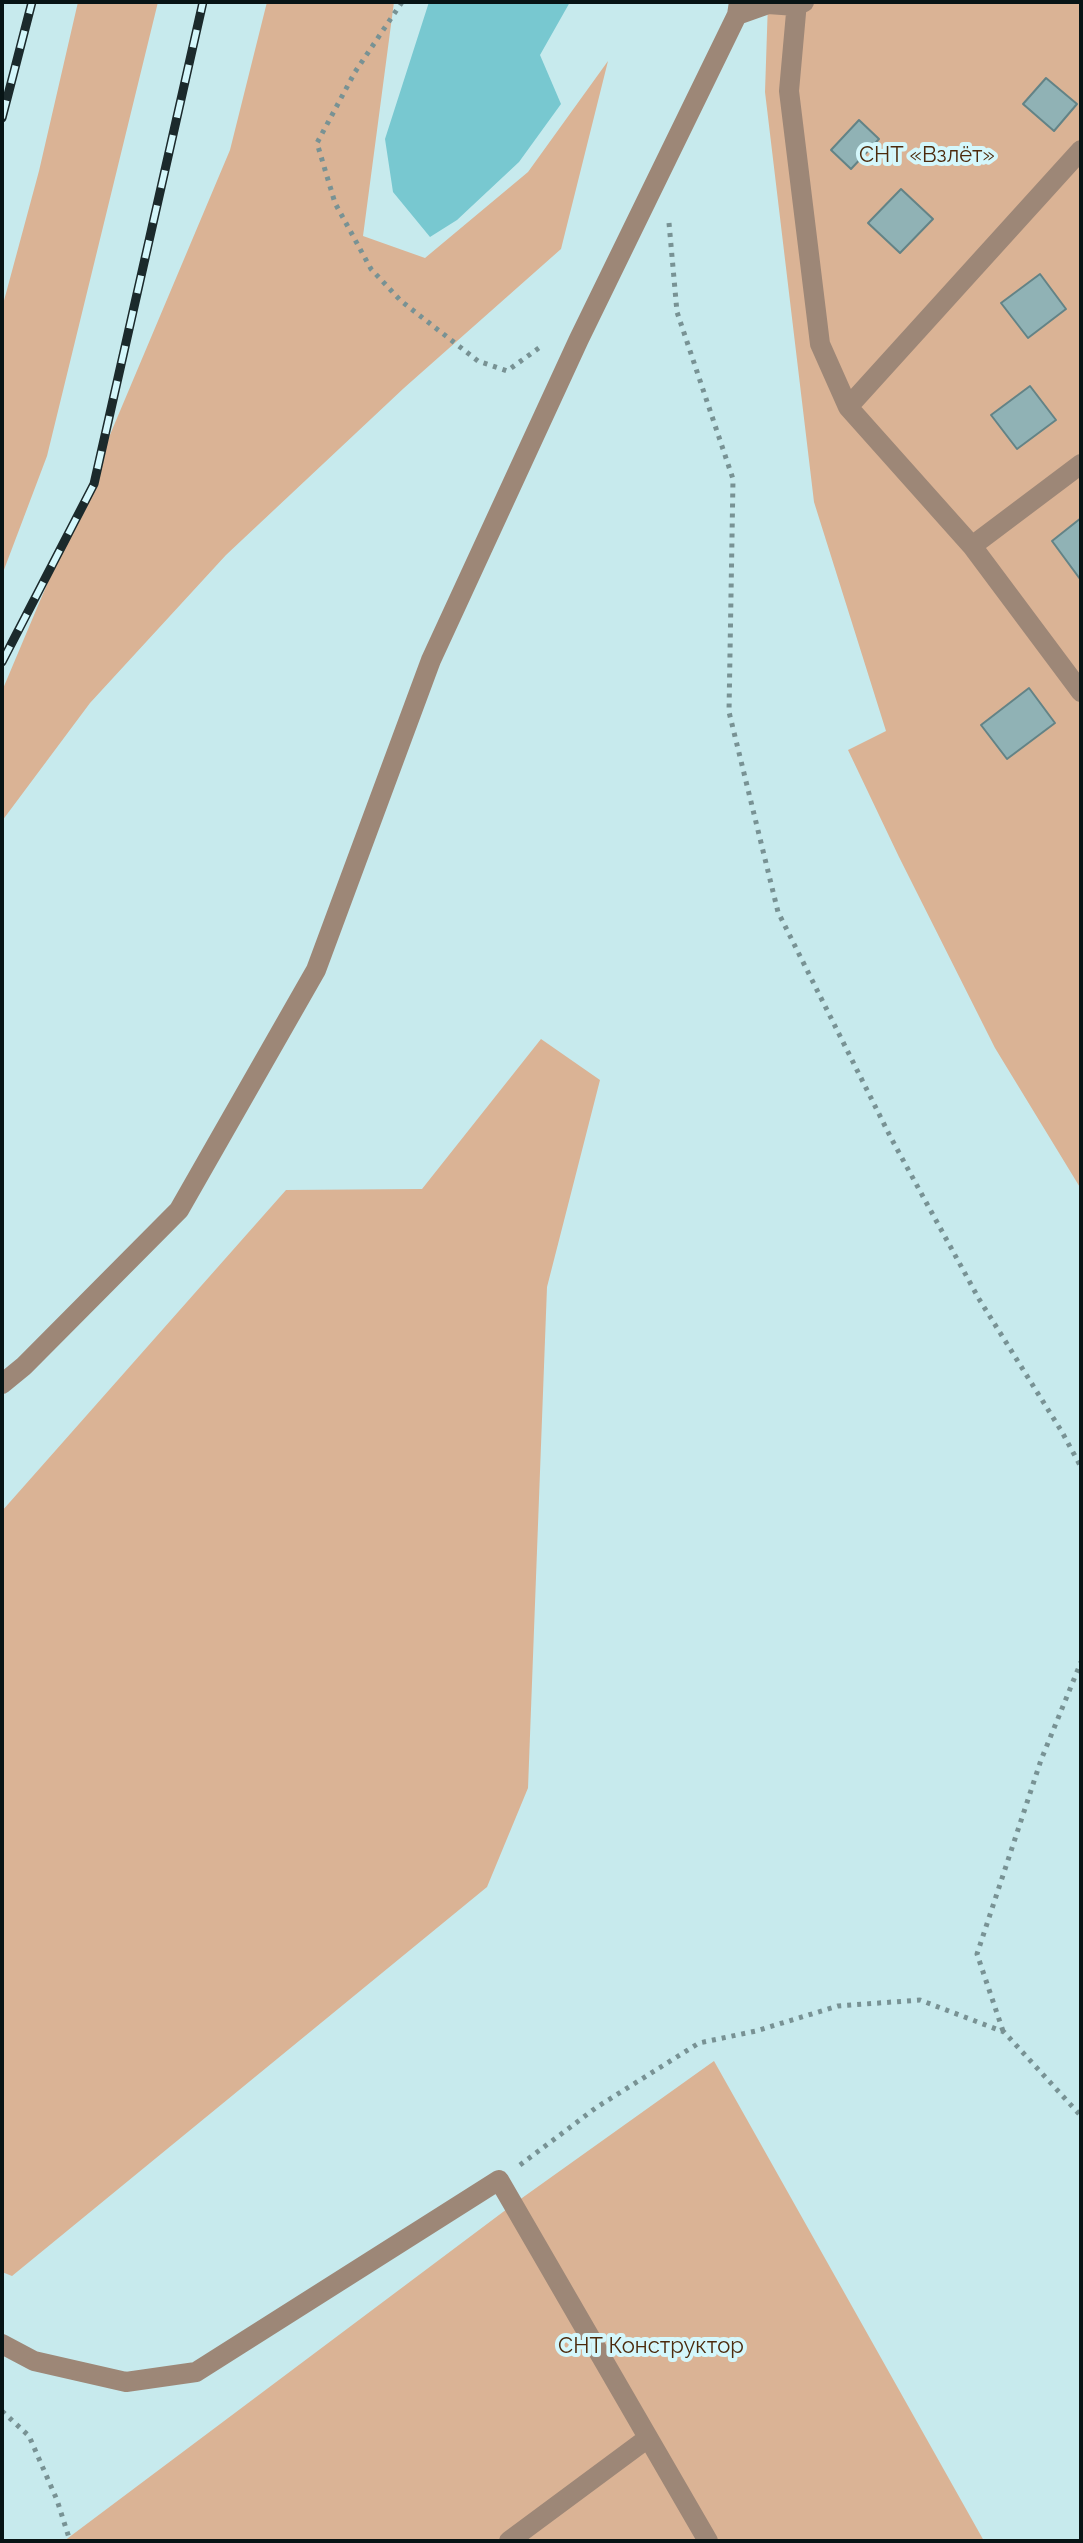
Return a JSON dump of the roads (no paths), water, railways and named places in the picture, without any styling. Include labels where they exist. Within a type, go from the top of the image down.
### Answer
[{"type":"street","points":[[2,1384],[24,1366],[179,1210],[316,970],[431,660],[579,339],[738,9],[799,3],[789,91],[820,344],[848,407],[972,546],[1081,692]]},
{"type":"street","points":[[848,407],[1081,150]]},
{"type":"street","points":[[972,546],[1081,464]]},
{"type":"street","points":[[2,2344],[34,2361],[126,2382],[196,2372],[499,2180],[708,2541]]},
{"type":"street","points":[[509,2541],[648,2438]]},
{"type":"water","points":[[429,2],[570,2],[540,55],[561,104],[519,162],[457,220],[430,237],[393,192],[385,139]]},
{"type":"railway","points":[[2,118],[32,2]]},
{"type":"railway","points":[[2,662],[94,484],[203,2]]},
{"type":"park label","name":"СНТ «Взлёт»","points":[[927,155]]},
{"type":"park label","name":"СНТ Конструктор","points":[[651,2346]]}]
